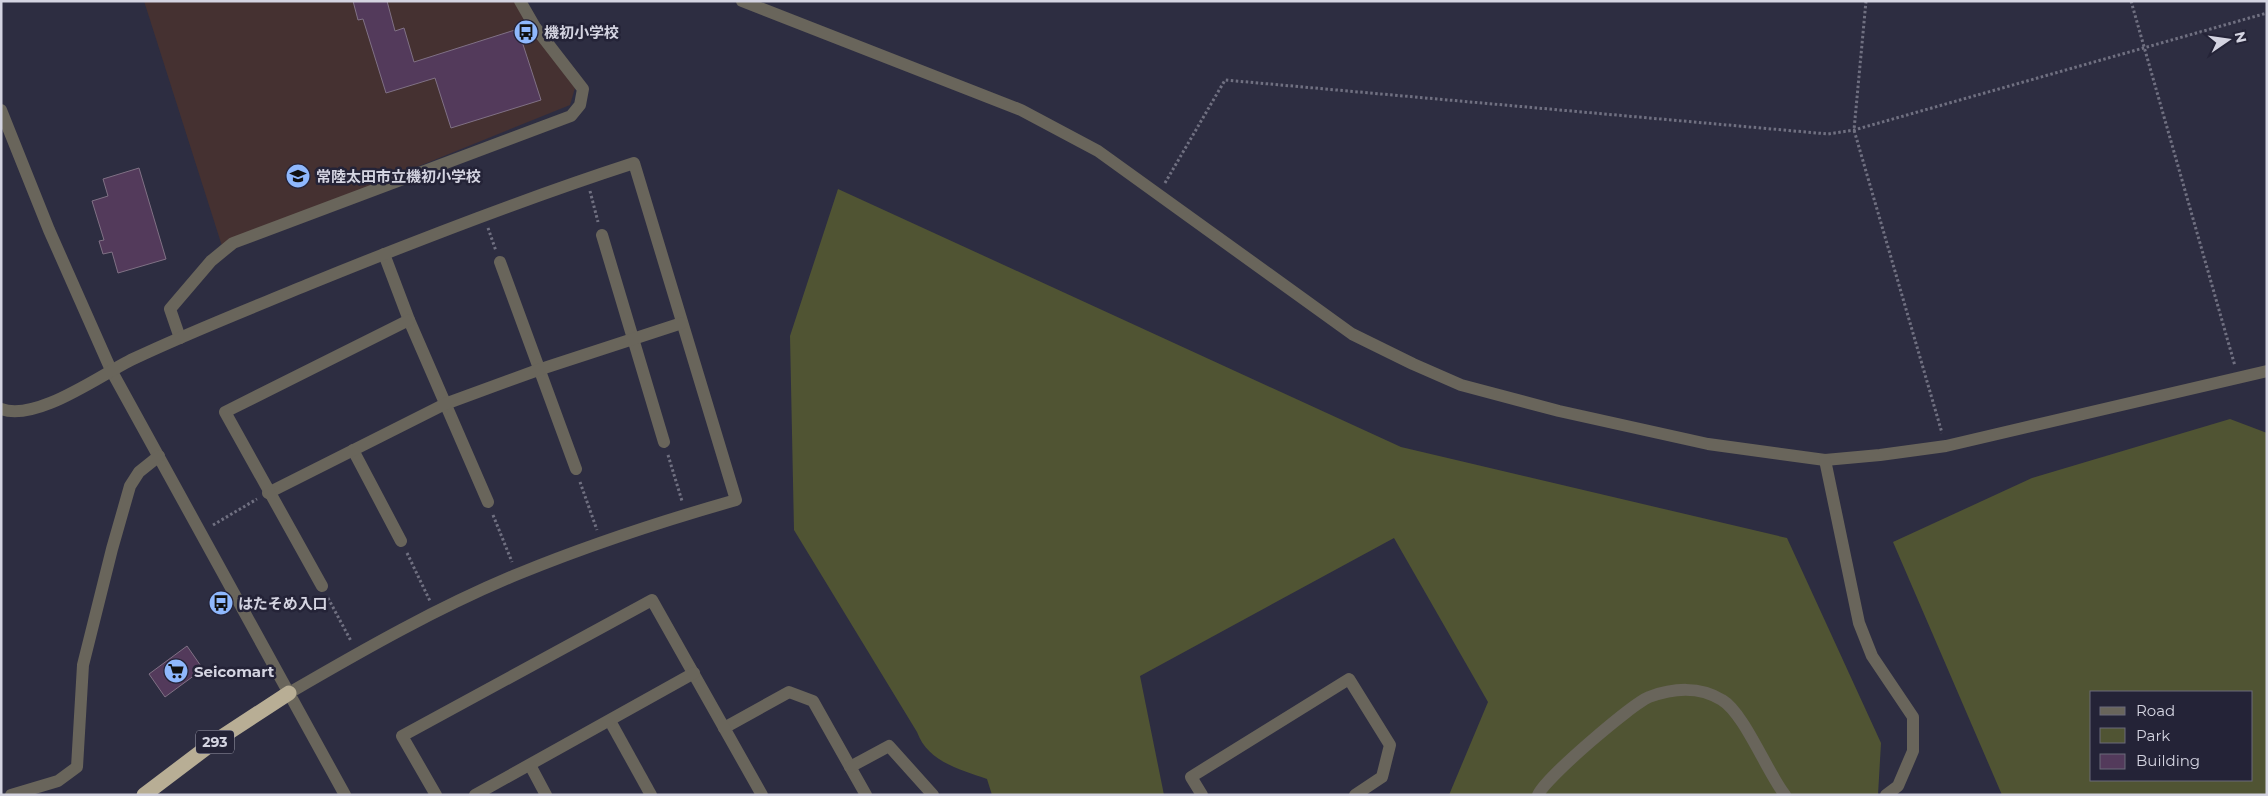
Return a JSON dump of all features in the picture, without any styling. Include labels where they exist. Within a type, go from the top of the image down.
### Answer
[{"type":"highway","name":"293","points":[[144,795],[214,742],[289,693]]},
{"type":"street","points":[[180,338],[170,309],[211,261],[233,243],[571,116],[580,105],[583,90],[535,27],[520,1]]},
{"type":"street","points":[[742,1],[1021,110],[1098,151],[1281,285],[1352,334],[1461,385],[1559,411],[1708,444],[1825,460],[1880,456],[1946,446],[2267,371]]},
{"type":"street","points":[[1,110],[49,230],[111,370],[345,795]]},
{"type":"street","points":[[1,409],[24,411],[41,406],[60,398],[111,370],[180,338],[384,254],[483,216],[634,163],[736,500],[686,514],[602,542],[517,574],[436,612],[358,653],[289,693]]},
{"type":"street","points":[[602,234],[664,442]]},
{"type":"street","points":[[384,254],[409,320],[488,502]]},
{"type":"street","points":[[500,262],[538,370],[576,469]]},
{"type":"street","points":[[322,586],[268,493],[225,412],[409,320]]},
{"type":"street","points":[[268,493],[446,404],[538,370],[682,323]]},
{"type":"street","points":[[354,450],[401,541]]},
{"type":"street","points":[[11,795],[58,781],[77,767],[83,665],[112,549],[130,486],[139,472],[159,456]]},
{"type":"street","points":[[1825,460],[1859,623],[1872,656],[1913,717],[1914,751],[1898,786],[1886,795]]},
{"type":"street","points":[[436,795],[402,736],[652,600],[762,795]]},
{"type":"street","points":[[475,795],[694,673]]},
{"type":"street","points":[[1202,795],[1191,777],[1349,679],[1390,744],[1382,777],[1355,795]]},
{"type":"street","points":[[1538,795],[1541,789],[1567,762],[1647,698],[1670,691],[1697,690],[1724,701],[1738,718],[1774,780],[1785,795]]},
{"type":"street","points":[[724,728],[788,692],[814,701],[866,795]]},
{"type":"street","points":[[610,721],[651,795]]},
{"type":"street","points":[[850,768],[889,746],[933,795]]},
{"type":"street","points":[[530,766],[546,795]]},
{"type":"path","points":[[1866,1],[1854,130],[1946,446]]},
{"type":"path","points":[[2131,1],[2239,378]]},
{"type":"path","points":[[1159,194],[1225,80],[1828,134],[1854,130],[2267,13]]},
{"type":"path","points":[[586,179],[602,234]]},
{"type":"path","points":[[483,216],[500,262]]},
{"type":"path","points":[[664,442],[686,514]]},
{"type":"path","points":[[576,469],[602,542]]},
{"type":"path","points":[[201,531],[268,493]]},
{"type":"path","points":[[488,502],[517,574]]},
{"type":"path","points":[[401,541],[436,612]]},
{"type":"path","points":[[322,586],[358,653]]},
{"type":"shaded area","name":"常陸太田市立機初小学校","points":[[144,1],[515,1],[575,88],[570,105],[222,246]]},
{"type":"green space","points":[[838,189],[1401,447],[1787,538],[1881,743],[1878,795],[1449,795],[1488,702],[1394,538],[1140,676],[1164,795],[992,795],[987,779],[946,763],[929,751],[922,742],[794,530],[790,336]]},
{"type":"green space","points":[[2230,419],[2267,433],[2267,795],[2002,795],[1893,542],[2032,478]]},
{"type":"building","points":[[353,1],[387,1],[395,31],[404,28],[414,62],[518,29],[541,100],[451,128],[435,78],[386,93],[363,19],[358,20]]},
{"type":"building","points":[[139,168],[166,259],[118,273],[112,252],[103,254],[99,241],[104,240],[92,201],[108,196],[103,179]]},
{"type":"building","name":"Seicomart","points":[[187,646],[203,669],[165,697],[149,674]]},
{"type":"place","name":"機初小学校","points":[[526,32]]},
{"type":"place","name":"常陸太田市立機初小学校","points":[[298,176]]},
{"type":"place","name":"はたそめ入口","points":[[221,603]]},
{"type":"place","name":"Seicomart","points":[[176,671]]}]
